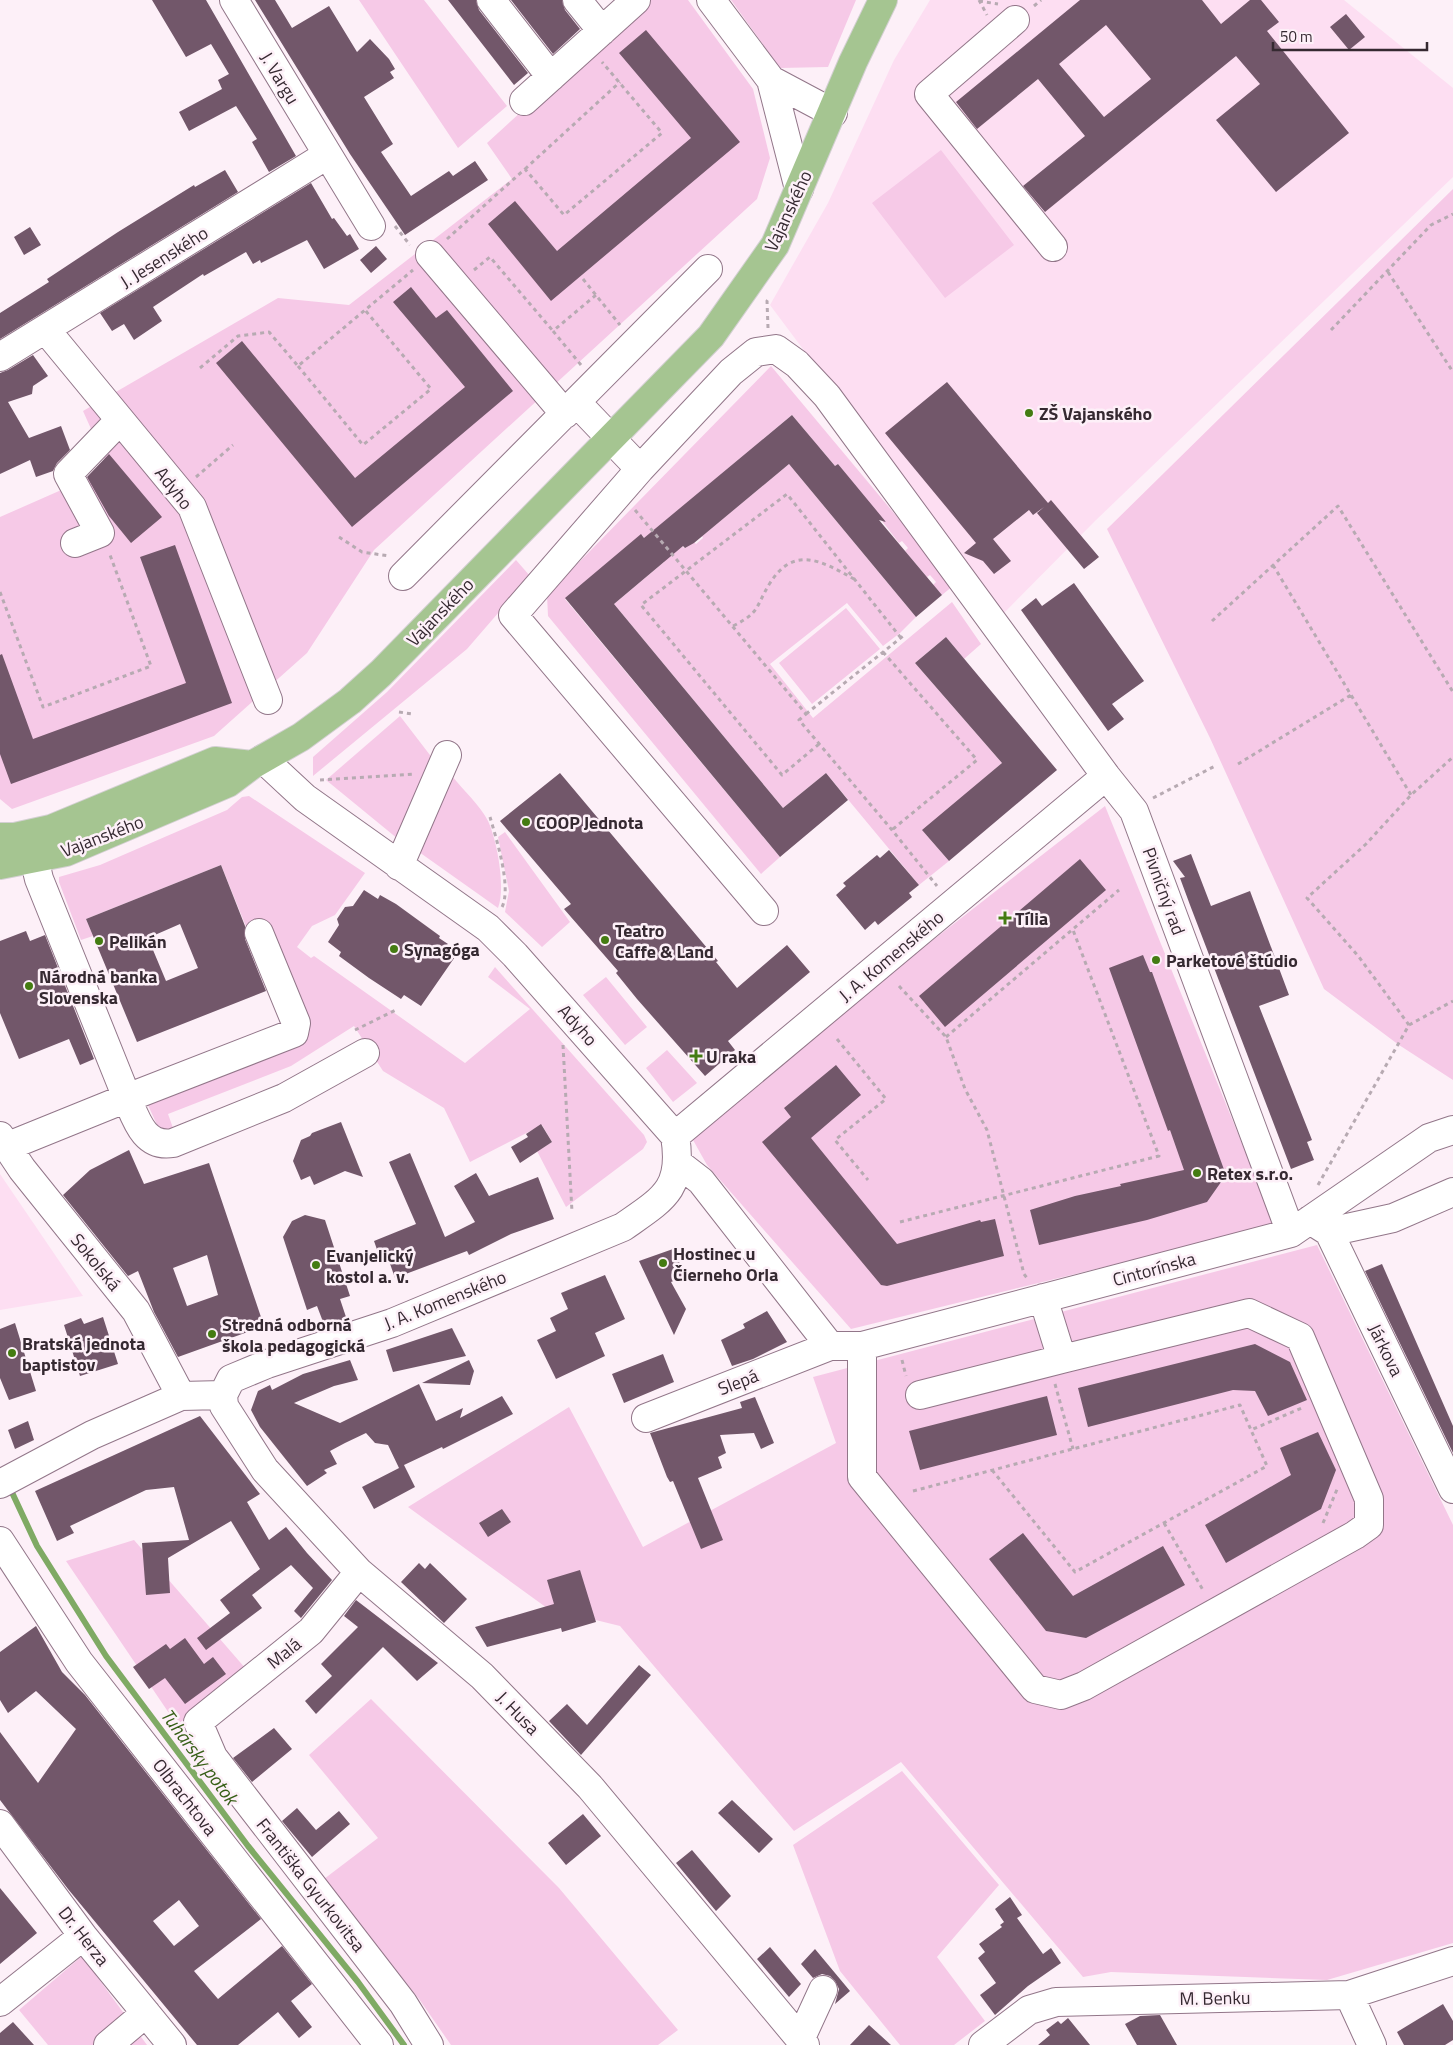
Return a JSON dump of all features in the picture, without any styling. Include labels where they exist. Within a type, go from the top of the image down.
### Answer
[{"type":"main road","name":"Vajanského","points":[[0,865],[66,852],[228,784],[350,701],[381,673],[711,336],[775,245],[833,113],[853,62],[883,0]]},
{"type":"main road","name":"Vajanského","points":[[0,837],[14,837],[51,829],[214,761],[258,762]]},
{"type":"street","name":"J. Vargu","points":[[234,0],[327,155],[382,225]]},
{"type":"street","points":[[491,0],[551,77]]},
{"type":"street","points":[[577,0],[602,31]]},
{"type":"street","points":[[524,101],[636,0]]},
{"type":"street","points":[[712,0],[771,80],[799,189]]},
{"type":"street","points":[[1015,20],[929,94],[1053,247]]},
{"type":"street","points":[[771,80],[833,113]]},
{"type":"street","name":"J. Jesenského","points":[[0,357],[327,155]]},
{"type":"street","points":[[426,258],[456,286],[571,409],[610,438],[640,469]]},
{"type":"street","points":[[399,566],[571,409],[708,269]]},
{"type":"street","name":"Adyho","points":[[46,330],[192,507],[268,700]]},
{"type":"street","name":"Pivničný rad","points":[[769,350],[776,349],[797,364],[827,396],[1106,776],[1134,811],[1310,1228]]},
{"type":"street","points":[[764,911],[514,615],[640,469],[731,372],[756,352],[769,350]]},
{"type":"street","points":[[75,542],[100,533],[68,474],[120,420]]},
{"type":"street","name":"Adyho","points":[[258,762],[399,866],[488,928],[515,955],[676,1136]]},
{"type":"street","points":[[399,866],[443,764]]},
{"type":"street","name":"J. A. Komenského","points":[[676,1136],[1106,776]]},
{"type":"street","points":[[34,858],[40,879],[127,1098],[141,1129],[154,1142],[166,1144],[284,1098],[364,1053]]},
{"type":"street","points":[[3,1141],[127,1098],[294,1033],[296,1023],[259,933]]},
{"type":"street","name":"Cintorínska","points":[[830,1346],[862,1346],[1310,1228],[1429,1138],[1453,1130]]},
{"type":"street","points":[[676,1136],[679,1164],[701,1181],[830,1346]]},
{"type":"street","name":"Sokolská","points":[[3,1141],[136,1311],[180,1396]]},
{"type":"street","name":"J. A. Komenského","points":[[222,1395],[231,1379],[267,1364],[392,1323],[623,1227],[656,1204],[672,1187],[679,1164]]},
{"type":"street","points":[[1310,1228],[1393,1218],[1453,1192]]},
{"type":"street","name":"Járkova","points":[[1310,1228],[1453,1489]]},
{"type":"street","points":[[1043,1298],[1057,1367]]},
{"type":"street","points":[[862,1346],[862,1477],[1035,1689],[1061,1695],[1084,1686],[1325,1552],[1369,1525],[1369,1498],[1300,1337],[1249,1313],[1057,1367],[914,1387]]},
{"type":"street","name":"Slepá","points":[[646,1418],[830,1346]]},
{"type":"street","points":[[10,1479],[92,1435],[180,1396],[222,1395]]},
{"type":"street","name":"J. Husa","points":[[222,1395],[224,1406],[265,1470],[359,1572],[482,1676],[590,1787],[802,2042]]},
{"type":"street","name":"Olbrachtova","points":[[0,1541],[79,1662],[379,2045]]},
{"type":"street","name":"Malá","points":[[198,1722],[311,1631],[359,1572]]},
{"type":"street","name":"Františka Gyurkovitsa","points":[[198,1722],[212,1757],[402,2003],[429,2045]]},
{"type":"street","name":"Dr. Herza","points":[[0,1824],[82,1936],[172,2045]]},
{"type":"street","points":[[0,2002],[82,1936]]},
{"type":"street","name":"M. Benku","points":[[984,2045],[1029,2010],[1056,2002],[1348,1996],[1453,1961]]},
{"type":"street","points":[[802,2042],[823,1990]]},
{"type":"street","points":[[1348,1996],[1372,2045]]},
{"type":"street","points":[[108,2045],[146,2013]]},
{"type":"path","points":[[525,169],[564,215],[662,133],[601,60]]},
{"type":"path","points":[[298,366],[426,258],[620,82]]},
{"type":"path","points":[[1331,330],[1431,225],[1453,214]]},
{"type":"path","points":[[382,225],[426,258]]},
{"type":"path","points":[[456,286],[490,257],[586,371]]},
{"type":"path","points":[[1388,272],[1453,372]]},
{"type":"path","points":[[582,279],[625,332]]},
{"type":"path","points":[[769,350],[767,301],[772,294]]},
{"type":"path","points":[[553,331],[596,295]]},
{"type":"path","points":[[200,368],[238,336],[269,332],[363,445],[431,389],[366,310]]},
{"type":"path","points":[[178,492],[234,445]]},
{"type":"path","points":[[620,492],[806,714]]},
{"type":"path","points":[[819,744],[782,775],[641,605],[787,494],[902,637],[799,720],[892,830],[937,886]]},
{"type":"path","points":[[1212,621],[1338,506],[1453,692]]},
{"type":"path","points":[[0,592],[43,707],[151,666],[100,533]]},
{"type":"path","points":[[340,537],[362,552],[380,556],[399,566]]},
{"type":"path","points":[[733,626],[748,619],[759,608],[770,582],[788,563],[808,558],[831,566],[857,580]]},
{"type":"path","points":[[1273,565],[1411,795]]},
{"type":"path","points":[[883,652],[977,760],[892,830]]},
{"type":"path","points":[[1238,764],[1351,695]]},
{"type":"path","points":[[399,712],[412,714]]},
{"type":"path","points":[[1409,1024],[1359,957],[1307,898],[1366,844],[1411,795],[1453,757]]},
{"type":"path","points":[[319,780],[443,764]]},
{"type":"path","points":[[1153,798],[1217,765]]},
{"type":"path","points":[[490,817],[505,888],[504,904],[499,912]]},
{"type":"path","points":[[946,1037],[1119,890]]},
{"type":"path","points":[[900,1222],[1159,1156],[1073,930]]},
{"type":"path","points":[[899,986],[946,1037],[965,1089],[987,1130],[1024,1274]]},
{"type":"path","points":[[1315,1190],[1409,1024],[1453,1001]]},
{"type":"path","points":[[562,1036],[572,1212]]},
{"type":"path","points":[[837,1039],[886,1098],[835,1140],[868,1180]]},
{"type":"path","points":[[896,1337],[914,1387]]},
{"type":"path","points":[[1057,1367],[1073,1449]]},
{"type":"path","points":[[913,1491],[992,1470],[1240,1405],[1267,1466],[1075,1572],[992,1470]]},
{"type":"path","points":[[1250,1430],[1308,1405]]},
{"type":"path","points":[[1323,1523],[1342,1478]]},
{"type":"path","points":[[1164,1523],[1202,1590]]},
{"type":"shaded area","points":[[359,0],[424,0],[507,106],[458,148]]},
{"type":"shaded area","points":[[644,0],[688,0],[753,89],[770,158],[757,199],[374,550],[307,653],[214,736],[12,809],[0,799],[0,517],[109,469],[83,411],[278,298],[349,305],[512,179],[487,143]]},
{"type":"shaded area","points":[[731,0],[856,0],[828,67],[780,68]]},
{"type":"shaded area","name":"ZŠ Vajanského","points":[[930,0],[1344,0],[1453,88],[1453,177],[1095,521],[1002,615],[770,305],[828,203],[894,60]]},
{"type":"shaded area","points":[[941,150],[1014,245],[945,298],[872,203]]},
{"type":"shaded area","points":[[1453,189],[1453,1080],[1399,1045],[1324,989],[1210,738],[1107,529]]},
{"type":"shaded area","points":[[771,366],[954,585],[942,595],[933,585],[936,582],[930,575],[927,577],[905,551],[908,548],[902,541],[899,543],[838,464],[835,466],[820,448],[817,450],[813,440],[792,415],[663,523],[684,548],[693,541],[696,544],[703,538],[702,536],[789,464],[916,617],[883,646],[847,603],[770,664],[813,718],[952,602],[981,644],[964,659],[946,637],[915,663],[1002,763],[923,831],[949,861],[919,885],[826,773],[783,808],[614,604],[664,562],[642,535],[565,599],[780,857],[761,874],[548,616],[547,595]]},
{"type":"shaded area","points":[[516,560],[530,576],[467,649],[313,776],[313,757],[387,692]]},
{"type":"shaded area","points":[[846,608],[880,649],[812,704],[779,663]]},
{"type":"shaded area","points":[[400,716],[433,759],[398,839],[326,780]]},
{"type":"shaded area","points":[[452,776],[481,809],[491,829],[501,877],[498,908],[419,852]]},
{"type":"shaded area","points":[[249,796],[365,873],[335,915],[312,926],[297,947],[311,958],[314,956],[465,1063],[530,1009],[488,977],[495,967],[644,1135],[647,1142],[643,1149],[566,1207],[537,1151],[552,1142],[542,1125],[470,1162],[444,1108],[383,1071],[354,1026],[291,1066],[168,1114],[173,1128],[164,1131],[159,1129],[146,1101],[307,1036],[264,928],[249,934],[221,865],[86,919],[93,936],[81,940],[59,882],[59,877],[100,865],[227,810],[242,797]]},
{"type":"shaded area","points":[[1105,806],[1275,1225],[851,1329],[707,1165],[688,1131]]},
{"type":"shaded area","points":[[505,832],[570,922],[542,947],[505,912],[509,891],[498,837]]},
{"type":"shaded area","points":[[606,977],[647,1027],[625,1045],[583,995]]},
{"type":"shaded area","points":[[667,1050],[697,1083],[673,1102],[646,1068]]},
{"type":"shaded area","points":[[0,1174],[83,1296],[0,1310]]},
{"type":"shaded area","points":[[1317,1245],[1453,1525],[1453,1943],[1327,1980],[1111,1972],[1083,1977],[901,1762],[794,1831],[620,1626],[547,1608],[408,1507],[569,1407],[643,1547],[836,1443],[813,1377]]},
{"type":"shaded area","points":[[134,1540],[246,1669],[177,1725],[66,1561]]},
{"type":"shaded area","points":[[371,1699],[559,1888],[678,2030],[658,2045],[451,2045],[419,1999],[324,1879],[378,1838],[309,1755]]},
{"type":"shaded area","points":[[902,1771],[999,1885],[937,1957],[985,2021],[954,2045],[900,2045],[840,1971],[793,1845]]},
{"type":"shaded area","points":[[82,1956],[147,2045],[48,2045],[19,2010]]},
{"type":"building","points":[[152,0],[206,0],[296,156],[269,172],[252,142],[257,139],[236,106],[189,131],[179,112],[222,89],[218,80],[229,74],[211,44],[186,57]]},
{"type":"building","points":[[255,0],[275,0],[292,28],[329,6],[357,52],[370,39],[389,59],[395,69],[390,72],[394,78],[364,97],[393,144],[381,152],[411,196],[449,171],[453,176],[475,161],[488,180],[405,235],[350,154]]},
{"type":"building","points":[[448,0],[476,0],[479,10],[528,73],[514,85]]},
{"type":"building","points":[[511,0],[562,0],[565,10],[580,29],[553,54]]},
{"type":"building","points":[[1080,0],[1202,0],[1221,24],[1250,0],[1261,0],[1279,22],[1267,31],[1349,133],[1276,192],[1216,120],[1260,84],[1236,56],[1045,212],[1023,186],[1085,136],[1038,79],[977,129],[956,102]],"holes":[[[1106,25],[1151,79],[1104,117],[1059,64]]]},
{"type":"building","points":[[1346,14],[1365,37],[1349,50],[1330,27]]},
{"type":"building","points":[[646,30],[740,142],[551,301],[488,224],[515,201],[557,251],[691,138],[619,53]]},
{"type":"building","points":[[225,170],[238,192],[0,339],[0,313],[49,282],[47,279],[118,232],[194,185],[195,187]]},
{"type":"building","points":[[311,183],[332,219],[334,218],[347,236],[350,234],[359,249],[324,269],[307,240],[261,263],[260,260],[253,264],[246,252],[204,276],[203,274],[153,307],[162,321],[134,340],[124,324],[112,331],[100,313]]},
{"type":"building","points":[[30,227],[41,245],[24,255],[14,237]]},
{"type":"building","points":[[376,246],[387,259],[371,273],[360,260]]},
{"type":"building","points":[[411,287],[436,318],[447,310],[513,391],[352,527],[216,363],[242,341],[355,478],[465,387],[393,302]]},
{"type":"building","points":[[33,355],[48,376],[33,386],[32,394],[8,402],[29,438],[61,426],[70,450],[57,463],[53,471],[36,477],[30,460],[0,474],[0,373]]},
{"type":"building","points":[[947,382],[1048,503],[1051,500],[1099,557],[1084,569],[1037,513],[1044,507],[1033,515],[1029,510],[993,539],[1011,561],[994,574],[983,561],[964,553],[976,543],[885,433]]},
{"type":"building","points":[[792,415],[835,466],[838,464],[886,522],[879,520],[942,595],[916,617],[789,464],[694,543],[685,548],[683,546],[614,604],[783,808],[826,773],[848,800],[780,857],[565,598],[641,534],[644,538]]},
{"type":"building","points":[[109,454],[162,517],[131,543],[109,516],[87,477]]},
{"type":"building","points":[[175,545],[232,703],[11,784],[0,754],[0,655],[2,654],[33,739],[186,683],[140,557]]},
{"type":"building","points":[[1074,583],[1144,681],[1112,704],[1124,719],[1108,731],[1021,610],[1036,598],[1042,606]]},
{"type":"building","points":[[946,637],[1057,770],[949,861],[922,830],[1002,763],[915,663]]},
{"type":"building","points":[[560,773],[718,961],[716,962],[737,988],[787,945],[810,972],[728,1041],[735,1050],[705,1076],[637,999],[616,973],[618,971],[564,909],[571,904],[500,821]]},
{"type":"building","points":[[889,850],[919,885],[909,893],[912,897],[878,925],[875,921],[865,930],[836,895],[846,886],[843,883],[877,855],[880,858]]},
{"type":"building","points":[[1191,854],[1211,906],[1250,891],[1289,995],[1259,1006],[1312,1140],[1307,1142],[1314,1160],[1291,1169],[1180,878],[1185,877],[1173,861]]},
{"type":"building","points":[[1080,859],[1106,890],[945,1027],[919,996]]},
{"type":"building","points":[[221,865],[245,926],[245,939],[266,991],[137,1042],[86,919]],"holes":[[[180,924],[198,968],[166,981],[148,938]]]},
{"type":"building","name":"Synagóga","points":[[364,890],[378,899],[380,895],[396,904],[440,936],[439,938],[448,944],[446,946],[457,954],[421,1006],[404,995],[401,999],[369,978],[339,956],[341,952],[328,942],[339,925],[337,919],[345,907],[353,906]]},
{"type":"building","points":[[26,931],[30,941],[45,935],[94,1059],[80,1065],[69,1039],[19,1059],[0,1013],[0,941]]},
{"type":"building","points":[[1143,955],[1150,972],[1152,972],[1226,1175],[1207,1202],[1147,1220],[1039,1245],[1030,1210],[1075,1196],[1121,1186],[1120,1184],[1184,1170],[1109,968]]},
{"type":"building","points":[[836,1065],[861,1095],[811,1138],[897,1244],[980,1220],[981,1222],[995,1219],[1004,1256],[887,1286],[881,1285],[762,1142],[791,1117],[784,1108]]},
{"type":"building","points":[[341,1122],[363,1177],[345,1171],[314,1185],[310,1176],[301,1180],[293,1161],[301,1140],[312,1133]]},
{"type":"building","points":[[541,1124],[552,1142],[520,1163],[511,1147],[528,1137],[526,1134]]},
{"type":"building","points":[[129,1150],[144,1184],[209,1163],[264,1326],[178,1357],[154,1312],[138,1271],[128,1276],[63,1195],[90,1170]],"holes":[[[207,1255],[218,1295],[187,1306],[173,1268]]]},
{"type":"building","points":[[410,1153],[445,1237],[475,1222],[454,1186],[476,1173],[489,1196],[538,1177],[554,1219],[511,1234],[469,1255],[467,1251],[395,1278],[388,1258],[381,1261],[374,1241],[416,1224],[389,1162]]},
{"type":"building","name":"Evanjelický kostol a. v.","points":[[305,1215],[325,1220],[350,1296],[340,1299],[347,1320],[325,1327],[317,1306],[307,1310],[283,1237],[292,1221]]},
{"type":"building","points":[[673,1249],[686,1276],[671,1282],[686,1309],[674,1335],[639,1261]]},
{"type":"building","points":[[1382,1264],[1453,1426],[1453,1453],[1365,1271]]},
{"type":"building","points":[[605,1275],[625,1319],[595,1333],[605,1356],[556,1379],[537,1340],[556,1331],[550,1318],[568,1309],[561,1293]]},
{"type":"building","points":[[767,1311],[787,1342],[753,1359],[732,1366],[721,1340],[745,1328],[743,1324]]},
{"type":"building","points":[[103,1317],[118,1364],[80,1376],[64,1325],[81,1318],[84,1324]]},
{"type":"building","name":"Bratská jednota baptistov","points":[[15,1323],[36,1391],[9,1400],[0,1378],[0,1329]]},
{"type":"building","points":[[452,1328],[466,1356],[393,1372],[386,1350]]},
{"type":"building","points":[[1255,1344],[1290,1362],[1307,1400],[1268,1416],[1255,1391],[1233,1390],[1088,1427],[1078,1388]]},
{"type":"building","points":[[663,1354],[674,1382],[624,1403],[612,1374]]},
{"type":"building","points":[[350,1360],[358,1380],[334,1386],[294,1403],[340,1423],[419,1384],[436,1421],[463,1408],[460,1418],[502,1396],[513,1414],[443,1449],[442,1447],[404,1465],[415,1487],[374,1509],[362,1487],[401,1467],[399,1468],[388,1445],[375,1443],[366,1433],[345,1443],[330,1451],[337,1464],[324,1470],[327,1473],[307,1486],[260,1427],[251,1410],[258,1391],[270,1385],[272,1390],[303,1374]]},
{"type":"building","points":[[469,1360],[474,1371],[470,1385],[422,1383]]},
{"type":"building","points":[[1047,1396],[1057,1435],[920,1470],[909,1431]]},
{"type":"building","points":[[755,1397],[774,1443],[761,1449],[754,1433],[720,1435],[726,1453],[718,1457],[722,1468],[698,1478],[723,1540],[701,1549],[673,1481],[670,1482],[667,1477],[650,1433],[742,1408],[740,1402]]},
{"type":"building","points":[[200,1416],[260,1494],[247,1502],[269,1540],[286,1527],[332,1580],[301,1618],[294,1611],[313,1588],[291,1565],[252,1595],[262,1608],[206,1650],[197,1638],[230,1613],[220,1600],[260,1569],[231,1521],[168,1558],[170,1593],[146,1595],[142,1543],[189,1540],[174,1487],[146,1490],[70,1526],[74,1533],[57,1541],[35,1491]]},
{"type":"building","points":[[28,1421],[34,1440],[15,1449],[8,1430]]},
{"type":"building","points":[[1318,1432],[1336,1470],[1321,1509],[1226,1563],[1205,1525],[1291,1475],[1280,1448]]},
{"type":"building","points":[[502,1509],[511,1522],[488,1537],[479,1523]]},
{"type":"building","points":[[1023,1533],[1073,1596],[1163,1546],[1185,1585],[1086,1638],[1046,1631],[989,1559]]},
{"type":"building","points":[[419,1563],[425,1569],[430,1563],[467,1599],[444,1623],[401,1582]]},
{"type":"building","points":[[580,1570],[596,1622],[562,1632],[561,1628],[487,1647],[475,1627],[554,1604],[547,1580]]},
{"type":"building","points":[[356,1600],[438,1663],[417,1681],[383,1647],[316,1714],[305,1701],[332,1676],[321,1664],[358,1627],[344,1616]]},
{"type":"building","points":[[36,1626],[62,1672],[85,1695],[261,1919],[194,1971],[218,1999],[282,1946],[312,1984],[291,2001],[312,2027],[299,2038],[278,2012],[238,2045],[197,2045],[68,1889],[0,1800],[0,1732],[38,1783],[76,1729],[36,1691],[8,1713],[0,1700],[0,1652]],"holes":[[[179,1900],[199,1926],[174,1946],[153,1921]]]},
{"type":"building","points":[[185,1638],[204,1664],[213,1657],[226,1674],[185,1704],[165,1678],[149,1689],[133,1667],[166,1644],[170,1649]]},
{"type":"building","points":[[639,1665],[651,1675],[581,1755],[549,1721],[567,1704],[587,1725]]},
{"type":"building","points":[[274,1728],[292,1749],[252,1782],[233,1758]]},
{"type":"building","points":[[732,1800],[773,1839],[759,1853],[718,1813]]},
{"type":"building","points":[[297,1808],[316,1830],[339,1811],[350,1824],[312,1857],[282,1821]]},
{"type":"building","points":[[583,1814],[601,1836],[566,1865],[548,1843]]},
{"type":"building","points":[[692,1850],[731,1896],[716,1911],[676,1863]]},
{"type":"building","points":[[0,1888],[37,1933],[0,1964]]},
{"type":"building","points":[[1010,1897],[1022,1915],[1017,1918],[1043,1954],[1051,1948],[1061,1963],[1028,1986],[995,2015],[980,1995],[996,1983],[978,1958],[985,1952],[979,1944],[1002,1927],[1000,1925],[1004,1922],[995,1909]]},
{"type":"building","points":[[770,1947],[801,1984],[789,1997],[757,1959]]},
{"type":"building","points":[[815,1949],[850,1991],[835,2004],[839,1989],[835,1981],[830,1976],[822,1974],[813,1978],[801,1964]]},
{"type":"building","points":[[1443,2004],[1453,2021],[1453,2040],[1445,2045],[1404,2045],[1397,2032]]},
{"type":"building","points":[[1160,2015],[1177,2045],[1137,2045],[1125,2024],[1140,2016]]},
{"type":"building","points":[[1068,2018],[1090,2045],[1038,2045],[1050,2035],[1046,2030],[1058,2021],[1061,2024]]},
{"type":"building","points":[[13,2022],[34,2045],[0,2045],[0,2033]]},
{"type":"building","points":[[869,2025],[891,2045],[850,2045]]},
{"type":"waterway","name":"Tuhársky potok","points":[[9,1486],[37,1546],[106,1656],[248,1846],[358,1982],[404,2045]]},
{"type":"place","name":"ZŠ Vajanského","points":[[1029,413]]},
{"type":"place","name":"COOP Jednota","points":[[526,822]]},
{"type":"place","name":"Tília","points":[[1005,918]]},
{"type":"place","name":"Teatro Caffe & Land","points":[[605,940]]},
{"type":"place","name":"Pelikán","points":[[99,941]]},
{"type":"place","name":"Synagóga","points":[[394,949]]},
{"type":"place","name":"Parketové štúdio","points":[[1156,960]]},
{"type":"place","name":"Národná banka Slovenska","points":[[29,986]]},
{"type":"place","name":"U raka","points":[[696,1056]]},
{"type":"place","name":"Retex s.r.o.","points":[[1197,1173]]},
{"type":"place","name":"Hostinec u Čierneho Orla","points":[[663,1263]]},
{"type":"place","name":"Evanjelický kostol a. v.","points":[[316,1265]]},
{"type":"place","name":"Stredná odborná škola pedagogická","points":[[212,1334]]},
{"type":"place","name":"Bratská jednota baptistov","points":[[12,1353]]}]
